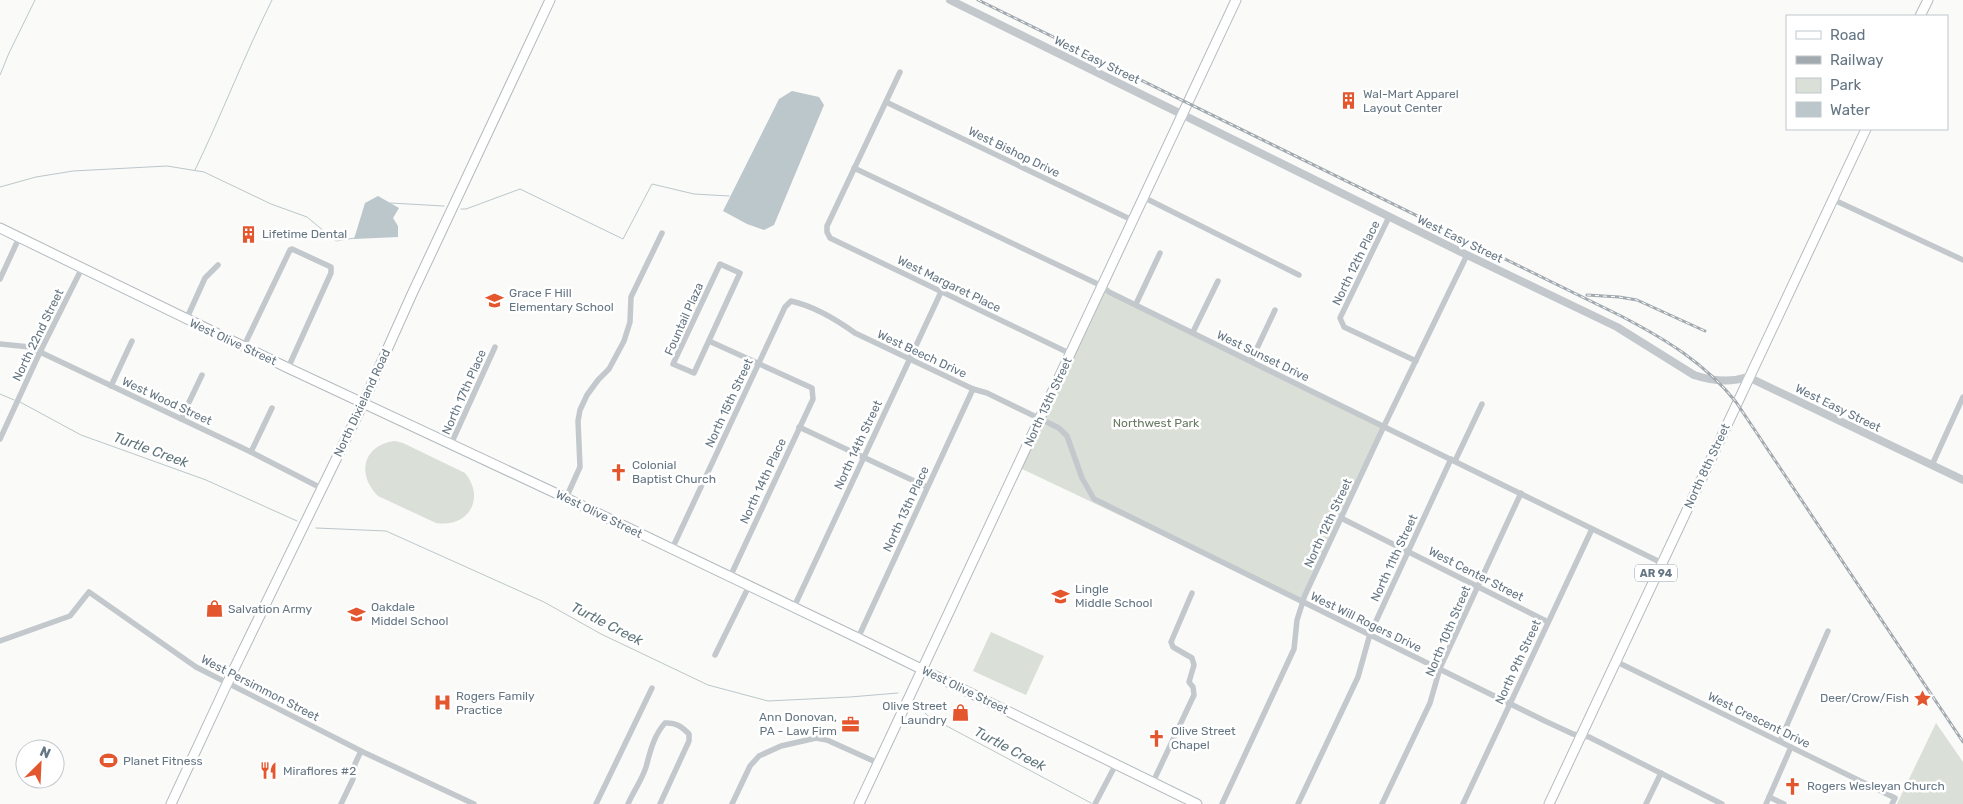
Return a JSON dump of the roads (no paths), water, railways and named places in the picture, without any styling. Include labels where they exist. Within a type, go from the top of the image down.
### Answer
[{"type":"main road","name":"North Dixieland Road","points":[[171,804],[227,683],[363,403],[550,0]]},
{"type":"main road","name":"North 13th Street","points":[[859,804],[1236,0]]},
{"type":"main road","points":[[1920,15],[1928,0]]},
{"type":"main road","name":"North 8th Street","points":[[1549,804],[1866,130]]},
{"type":"main road","name":"West Olive Street","points":[[0,228],[186,320],[566,498],[923,669],[1197,804]]},
{"type":"street","name":"West Easy Street","points":[[950,0],[1389,217],[1617,327],[1694,375],[1706,379],[1733,381],[1748,377],[1963,480]]},
{"type":"street","points":[[854,168],[900,72]]},
{"type":"street","name":"West Bishop Drive","points":[[886,102],[1132,220]]},
{"type":"street","name":"West Margaret Place","points":[[854,168],[827,226],[826,232],[830,238],[1071,354]]},
{"type":"street","name":"West Sunset Drive","points":[[854,168],[1102,286],[1109,292],[1662,563]]},
{"type":"street","points":[[1143,197],[1299,275]]},
{"type":"street","points":[[1832,199],[1963,260]]},
{"type":"street","name":"North 12th Place","points":[[1389,217],[1340,318],[1344,327],[1416,361]]},
{"type":"street","points":[[566,498],[580,467],[578,421],[580,410],[598,380],[609,369],[624,341],[630,322],[631,297],[662,233]]},
{"type":"street","points":[[0,279],[19,238]]},
{"type":"street","points":[[244,346],[286,254],[292,249],[331,267],[332,273],[288,368]]},
{"type":"street","points":[[1136,304],[1160,253]]},
{"type":"street","name":"North 12th Street","points":[[1222,804],[1294,650],[1297,620],[1302,602],[1384,426],[1467,255]]},
{"type":"street","name":"Fountail Plaza","points":[[720,264],[740,273],[709,341],[694,373],[674,364],[720,264]]},
{"type":"street","points":[[186,320],[205,278],[218,265]]},
{"type":"street","name":"North 22nd Street","points":[[0,439],[24,385],[82,268]]},
{"type":"street","points":[[1193,332],[1218,281]]},
{"type":"street","name":"North 14th Street","points":[[794,608],[941,292]]},
{"type":"street","name":"North 15th Street","points":[[672,550],[785,306],[791,302],[799,303]]},
{"type":"street","name":"West Beech Drive","points":[[799,303],[840,322],[855,333],[973,389],[987,393],[1040,418]]},
{"type":"street","points":[[1251,361],[1275,310]]},
{"type":"street","points":[[111,386],[132,341]]},
{"type":"street","points":[[709,341],[759,364]]},
{"type":"street","name":"West Wood Street","points":[[0,344],[30,348],[40,352],[251,452],[321,488]]},
{"type":"street","name":"North 17th Place","points":[[451,444],[495,347]]},
{"type":"street","name":"North 14th Place","points":[[730,577],[813,399],[812,388],[759,364]]},
{"type":"street","points":[[181,419],[202,375]]},
{"type":"street","name":"North 13th Place","points":[[858,638],[973,389]]},
{"type":"street","points":[[1932,465],[1963,397]]},
{"type":"street","name":"North 11th Street","points":[[1298,804],[1358,677],[1370,634],[1408,552],[1482,404]]},
{"type":"street","points":[[251,452],[272,408]]},
{"type":"street","name":"West Will Rogers Drive","points":[[1040,418],[1058,428],[1067,436],[1082,478],[1094,500],[1440,668],[1510,704],[1580,736],[1589,737],[1722,804]]},
{"type":"street","points":[[799,427],[927,487]]},
{"type":"street","name":"North 10th Street","points":[[1382,804],[1430,703],[1440,668],[1521,493]]},
{"type":"street","name":"West Center Street","points":[[1341,518],[1548,622]]},
{"type":"street","name":"North 9th Street","points":[[1465,803],[1592,529]]},
{"type":"street","points":[[715,655],[749,586]]},
{"type":"street","name":"West Persimmon Street","points":[[0,641],[70,616],[89,592],[196,668],[361,751],[474,804]]},
{"type":"street","points":[[1154,782],[1194,695],[1193,687],[1188,682],[1194,665],[1192,658],[1173,647],[1171,642],[1192,593]]},
{"type":"street","points":[[1780,741],[1828,631]]},
{"type":"street","name":"West Crescent Drive","points":[[1615,661],[1895,798],[1892,804]]},
{"type":"street","points":[[596,804],[652,688]]},
{"type":"street","points":[[628,804],[646,767],[647,757],[660,729],[665,723],[672,723],[682,727],[689,734],[689,741],[660,804]]},
{"type":"street","points":[[732,804],[750,766],[759,756],[780,746],[816,738],[827,740],[878,763]]},
{"type":"street","points":[[1766,804],[1791,746]]},
{"type":"street","points":[[341,804],[353,779],[355,764],[361,751]]},
{"type":"street","points":[[1095,804],[1116,764]]},
{"type":"street","points":[[1646,804],[1661,773]]},
{"type":"street","points":[[454,804],[459,797]]},
{"type":"street","points":[[1769,797],[1784,804]]},
{"type":"water","points":[[792,91],[819,97],[824,105],[774,225],[764,230],[747,224],[723,211],[779,99]]},
{"type":"water","points":[[378,196],[399,208],[393,218],[398,226],[398,237],[354,239],[365,203]]},
{"type":"waterway","points":[[0,75],[35,0]]},
{"type":"waterway","points":[[195,170],[272,0]]},
{"type":"waterway","points":[[0,187],[36,177],[73,171],[167,166],[204,172],[271,204],[307,217],[336,241],[355,238]]},
{"type":"waterway","points":[[461,209],[466,209],[520,189],[623,239],[652,184],[694,194],[729,196]]},
{"type":"waterway","points":[[390,203],[444,206]]},
{"type":"waterway","name":"Turtle Creek","points":[[0,394],[14,400]]},
{"type":"waterway","name":"Turtle Creek","points":[[20,402],[81,435],[206,480],[297,521]]},
{"type":"waterway","name":"Turtle Creek","points":[[316,528],[386,531],[544,602],[601,634],[708,685],[768,701],[898,693]]},
{"type":"waterway","name":"Turtle Creek","points":[[922,710],[928,716],[1091,803]]},
{"type":"railway","points":[[978,0],[1621,316],[1669,343],[1698,364],[1736,402],[1963,742]]},
{"type":"railway","points":[[1587,295],[1637,300],[1705,331]]},
{"type":"place","name":"Wal-Mart Apparel Layout Center","points":[[1349,101]]},
{"type":"place","name":"Lifetime Dental","points":[[248,234]]},
{"type":"place","name":"Grace F Hill Elementary School","points":[[495,300]]},
{"type":"place","name":"Colonial Baptist Church","points":[[618,472]]},
{"type":"place","name":"Lingle Middle School","points":[[1061,596]]},
{"type":"place","name":"Salvation Army","points":[[214,609]]},
{"type":"place","name":"Oakdale Middel School","points":[[357,614]]},
{"type":"place","name":"Deer/Crow/Fish","points":[[1923,698]]},
{"type":"place","name":"Rogers Family Practice","points":[[442,703]]},
{"type":"place","name":"Olive Street Laundry","points":[[961,713]]},
{"type":"place","name":"Ann Donovan, PA - Law Firm","points":[[851,724]]},
{"type":"place","name":"Olive Street Chapel","points":[[1157,738]]},
{"type":"place","name":"Planet Fitness","points":[[109,761]]},
{"type":"place","name":"Miraflores #2","points":[[269,771]]},
{"type":"place","name":"Rogers Wesleyan Church","points":[[1793,786]]},
{"type":"park label","name":"Northwest Park","points":[[1156,423]]}]
